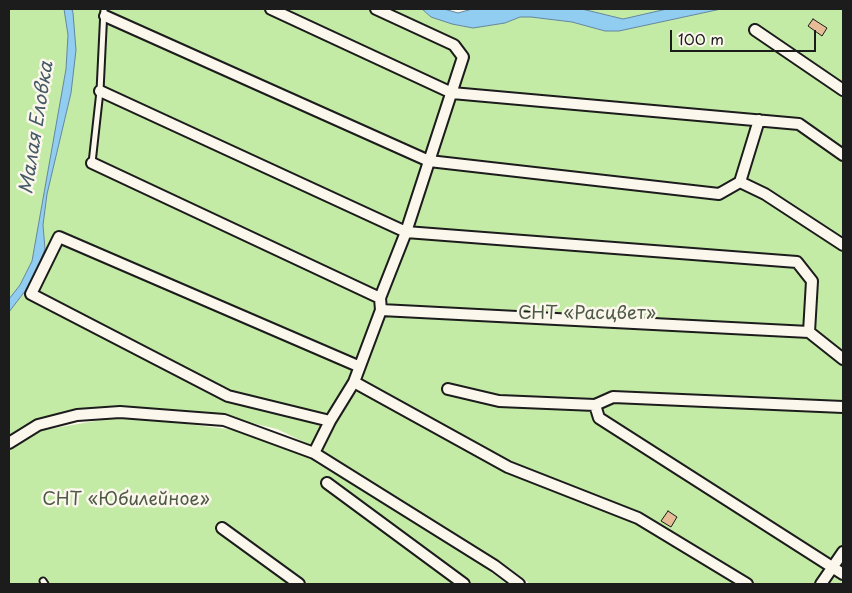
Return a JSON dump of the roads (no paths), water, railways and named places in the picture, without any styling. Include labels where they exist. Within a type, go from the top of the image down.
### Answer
[{"type":"street","points":[[271,9],[452,92],[799,124],[843,154]]},
{"type":"street","points":[[314,453],[330,421],[354,382],[358,366],[381,310],[380,298],[406,232],[463,57],[454,45],[376,9]]},
{"type":"street","points":[[104,12],[429,161],[719,194],[740,182],[759,120]]},
{"type":"street","points":[[755,30],[843,90]]},
{"type":"street","points":[[100,92],[406,232],[797,262],[812,282],[808,332]]},
{"type":"street","points":[[92,163],[380,298]]},
{"type":"street","points":[[740,182],[765,194],[843,245]]},
{"type":"street","points":[[330,421],[228,396],[30,294],[59,237],[358,366]]},
{"type":"street","points":[[381,310],[808,332],[843,359]]},
{"type":"street","points":[[354,382],[508,467],[638,518],[747,584]]},
{"type":"street","points":[[448,389],[499,401],[594,405],[613,397],[843,407]]},
{"type":"street","points":[[594,405],[599,418],[843,574]]},
{"type":"street","points":[[9,443],[38,425],[77,416],[120,412],[224,420],[314,453],[495,566],[519,584]]},
{"type":"street","points":[[327,483],[464,584]]},
{"type":"street","points":[[222,528],[299,584]]},
{"type":"street","points":[[821,584],[843,552]]},
{"type":"lane","points":[[92,163],[100,92],[104,12]]},
{"type":"water","points":[[64,9],[72,9],[76,50],[71,93],[47,194],[43,225],[45,249],[32,282],[9,312],[9,299],[20,285],[32,261],[66,69],[68,35]]},
{"type":"water","points":[[422,9],[444,9],[458,13],[472,9],[582,9],[623,19],[667,9],[721,9],[619,31],[605,31],[572,22],[531,17],[520,17],[505,23],[473,28],[431,17]]},
{"type":"water label","name":"Малая Еловка","points":[[37,128]]},
{"type":"park label","name":"СНТ «Расцвет»","points":[[587,314]]},
{"type":"park label","name":"СНТ «Юбилейное»","points":[[126,500]]}]
